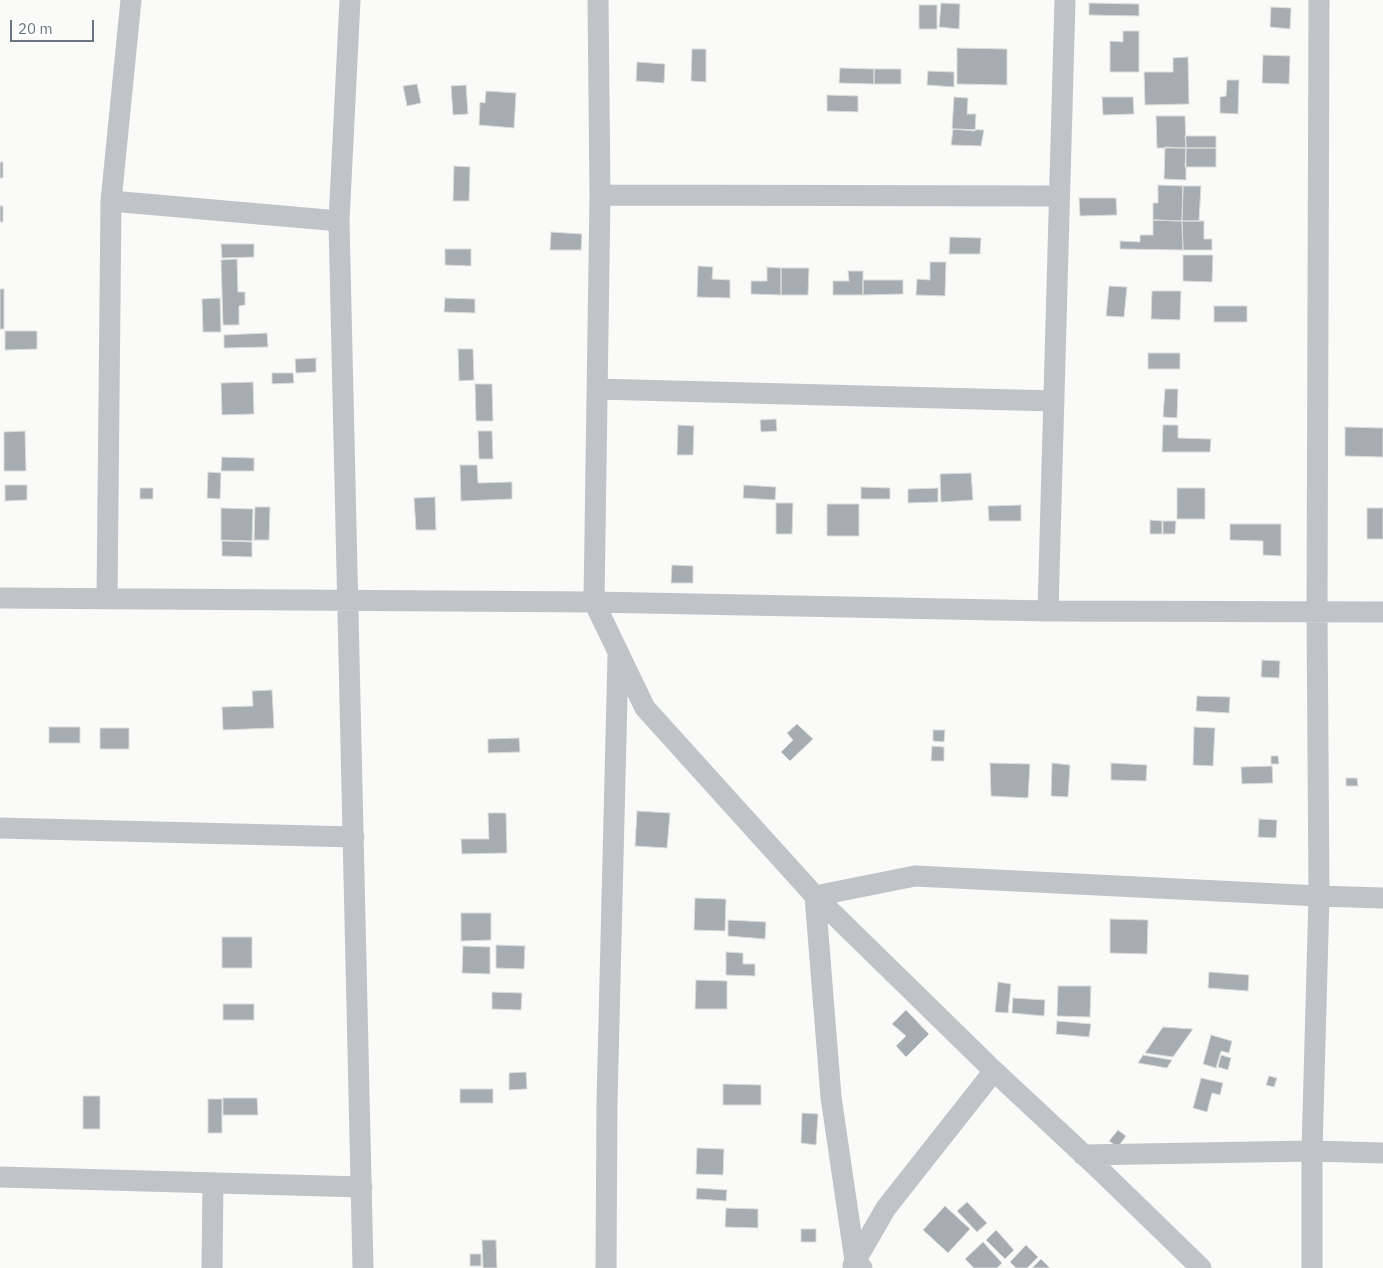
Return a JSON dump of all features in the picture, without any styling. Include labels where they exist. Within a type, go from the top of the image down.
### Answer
[{"type":"street","points":[[107,598],[112,201],[131,0]]},
{"type":"street","points":[[350,0],[339,221],[364,1268]]},
{"type":"street","points":[[598,0],[600,195],[594,602],[645,708],[815,896],[994,1071],[1201,1268]]},
{"type":"street","points":[[1048,611],[1065,0]]},
{"type":"street","points":[[1312,1268],[1312,1151],[1319,896],[1317,612],[1319,0]]},
{"type":"street","points":[[600,195],[1059,196]]},
{"type":"street","points":[[112,201],[339,221]]},
{"type":"street","points":[[597,389],[1054,401]]},
{"type":"street","points":[[0,598],[594,602],[1048,611],[1383,612]]},
{"type":"street","points":[[606,1268],[607,1092],[618,651]]},
{"type":"street","points":[[0,828],[354,837]]},
{"type":"street","points":[[815,896],[915,876],[1383,898]]},
{"type":"street","points":[[815,896],[830,1097],[856,1266]]},
{"type":"street","points":[[856,1266],[886,1208],[994,1071]]},
{"type":"street","points":[[1083,1155],[1312,1151],[1383,1154]]},
{"type":"street","points":[[0,1177],[362,1187]]},
{"type":"street","points":[[212,1183],[212,1268]]},
{"type":"building","points":[[941,3],[960,4],[959,29],[939,27]]},
{"type":"building","points":[[1089,3],[1139,4],[1139,16],[1089,15]]},
{"type":"building","points":[[919,5],[937,5],[937,29],[919,29]]},
{"type":"building","points":[[1271,7],[1291,8],[1290,29],[1270,27]]},
{"type":"building","points":[[1123,31],[1139,31],[1139,72],[1110,72],[1110,41],[1123,42]]},
{"type":"building","points":[[957,48],[1007,49],[1007,85],[957,84]]},
{"type":"building","points":[[692,49],[706,49],[706,82],[691,81]]},
{"type":"building","points":[[1263,55],[1290,56],[1289,84],[1262,83]]},
{"type":"building","points":[[1188,57],[1189,104],[1145,105],[1144,72],[1173,72],[1173,58]]},
{"type":"building","points":[[637,62],[665,64],[664,83],[636,81]]},
{"type":"building","points":[[840,68],[874,69],[874,84],[839,83]]},
{"type":"building","points":[[874,69],[901,69],[901,84],[874,84]]},
{"type":"building","points":[[928,71],[954,72],[954,87],[927,85]]},
{"type":"building","points":[[1227,80],[1239,80],[1238,114],[1220,113],[1220,97],[1226,96]]},
{"type":"building","points":[[417,84],[421,103],[407,106],[403,86]]},
{"type":"building","points":[[466,85],[468,114],[453,115],[451,86]]},
{"type":"building","points":[[486,91],[516,93],[514,128],[479,125],[480,102],[485,103]]},
{"type":"building","points":[[827,95],[858,96],[858,112],[827,111]]},
{"type":"building","points":[[954,97],[968,98],[967,114],[976,114],[975,131],[952,129]]},
{"type":"building","points":[[1102,97],[1133,97],[1134,114],[1103,115]]},
{"type":"building","points":[[1156,116],[1185,116],[1186,148],[1157,148]]},
{"type":"building","points":[[953,129],[984,130],[981,146],[951,145]]},
{"type":"building","points":[[1185,136],[1216,136],[1216,148],[1186,148]]},
{"type":"building","points":[[1165,147],[1186,148],[1186,180],[1164,179]]},
{"type":"building","points":[[1186,148],[1216,148],[1216,167],[1185,167]]},
{"type":"building","points":[[0,162],[3,162],[3,178],[0,178]]},
{"type":"building","points":[[454,166],[470,167],[469,201],[453,201]]},
{"type":"building","points":[[1158,185],[1183,186],[1182,221],[1153,220],[1153,203],[1158,203]]},
{"type":"building","points":[[1183,186],[1201,186],[1199,221],[1182,221]]},
{"type":"building","points":[[1079,198],[1116,198],[1117,215],[1080,216]]},
{"type":"building","points":[[0,206],[3,206],[3,222],[0,222]]},
{"type":"building","points":[[1153,220],[1182,221],[1183,250],[1120,249],[1120,241],[1140,242],[1140,235],[1153,235]]},
{"type":"building","points":[[1182,221],[1204,221],[1204,239],[1212,239],[1212,250],[1183,250]]},
{"type":"building","points":[[551,232],[582,234],[581,250],[550,250]]},
{"type":"building","points":[[950,237],[981,238],[980,254],[949,254]]},
{"type":"building","points":[[221,244],[254,244],[254,257],[222,258]]},
{"type":"building","points":[[445,249],[471,249],[471,266],[445,265]]},
{"type":"building","points":[[1183,255],[1213,255],[1212,282],[1183,281]]},
{"type":"building","points":[[237,259],[238,292],[245,292],[245,305],[239,306],[239,325],[223,325],[221,260]]},
{"type":"building","points":[[930,262],[946,262],[945,296],[916,295],[917,279],[930,280]]},
{"type":"building","points":[[698,266],[713,267],[712,279],[730,280],[730,298],[697,297]]},
{"type":"building","points":[[767,267],[781,268],[781,295],[751,294],[751,281],[767,281]]},
{"type":"building","points":[[781,268],[809,268],[808,295],[781,295]]},
{"type":"building","points":[[848,271],[863,271],[863,295],[833,295],[833,281],[849,281]]},
{"type":"building","points":[[863,280],[903,280],[903,294],[863,295]]},
{"type":"building","points":[[1109,286],[1127,287],[1124,317],[1106,316]]},
{"type":"building","points":[[0,289],[4,289],[4,329],[0,329]]},
{"type":"building","points":[[1152,291],[1181,291],[1180,320],[1151,319]]},
{"type":"building","points":[[220,298],[221,332],[203,332],[202,299]]},
{"type":"building","points":[[445,298],[475,299],[475,313],[444,312]]},
{"type":"building","points":[[1214,306],[1247,306],[1247,322],[1214,322]]},
{"type":"building","points":[[5,331],[37,331],[37,349],[5,350]]},
{"type":"building","points":[[267,333],[268,347],[224,348],[224,335]]},
{"type":"building","points":[[458,349],[473,349],[474,380],[459,381]]},
{"type":"building","points":[[1148,353],[1180,353],[1180,369],[1148,369]]},
{"type":"building","points":[[316,358],[316,372],[296,373],[295,359]]},
{"type":"building","points":[[272,373],[293,373],[294,383],[272,384]]},
{"type":"building","points":[[253,382],[254,414],[222,415],[221,383]]},
{"type":"building","points":[[475,384],[492,384],[493,421],[476,421]]},
{"type":"building","points":[[1165,389],[1178,389],[1177,418],[1163,417]]},
{"type":"building","points":[[776,419],[777,431],[761,432],[760,420]]},
{"type":"building","points":[[678,425],[694,426],[693,455],[677,455]]},
{"type":"building","points":[[1163,425],[1178,425],[1178,438],[1211,439],[1210,452],[1162,452]]},
{"type":"building","points":[[1345,427],[1383,428],[1383,457],[1345,456]]},
{"type":"building","points":[[25,431],[26,471],[4,471],[4,432]]},
{"type":"building","points":[[478,431],[492,431],[493,459],[479,459]]},
{"type":"building","points":[[222,457],[254,458],[254,471],[221,471]]},
{"type":"building","points":[[460,465],[477,465],[478,483],[512,482],[512,499],[461,501]]},
{"type":"building","points":[[208,472],[221,473],[220,499],[207,498]]},
{"type":"building","points":[[971,473],[973,500],[941,502],[940,474]]},
{"type":"building","points":[[5,485],[27,485],[27,500],[5,501]]},
{"type":"building","points":[[744,485],[776,487],[775,500],[743,498]]},
{"type":"building","points":[[861,487],[890,488],[890,499],[861,499]]},
{"type":"building","points":[[140,488],[153,488],[153,499],[140,499]]},
{"type":"building","points":[[938,488],[938,502],[908,503],[908,489]]},
{"type":"building","points":[[1177,488],[1205,488],[1205,519],[1177,519]]},
{"type":"building","points":[[435,497],[436,530],[416,530],[414,498]]},
{"type":"building","points":[[776,503],[793,503],[792,534],[776,534]]},
{"type":"building","points":[[827,504],[859,504],[859,536],[827,536]]},
{"type":"building","points":[[1021,505],[1021,521],[989,521],[988,506]]},
{"type":"building","points":[[255,507],[270,507],[269,540],[254,540]]},
{"type":"building","points":[[221,508],[253,509],[252,541],[221,540]]},
{"type":"building","points":[[1367,508],[1383,508],[1383,539],[1367,539]]},
{"type":"building","points":[[1150,520],[1162,521],[1162,534],[1150,534]]},
{"type":"building","points":[[1163,521],[1176,521],[1175,534],[1163,534]]},
{"type":"building","points":[[1230,524],[1281,524],[1281,556],[1263,555],[1263,541],[1230,540]]},
{"type":"building","points":[[222,541],[252,542],[252,557],[222,556]]},
{"type":"building","points":[[672,565],[693,566],[693,583],[671,583]]},
{"type":"building","points":[[1262,660],[1280,661],[1279,678],[1261,677]]},
{"type":"building","points":[[272,690],[274,728],[223,730],[222,707],[253,706],[252,691]]},
{"type":"building","points":[[1197,696],[1230,697],[1229,713],[1196,711]]},
{"type":"building","points":[[797,724],[813,739],[790,761],[781,752],[793,740],[787,733]]},
{"type":"building","points":[[49,727],[80,727],[80,743],[49,743]]},
{"type":"building","points":[[1194,727],[1215,728],[1213,766],[1193,765]]},
{"type":"building","points":[[100,728],[129,728],[129,749],[100,749]]},
{"type":"building","points":[[933,730],[945,730],[944,742],[933,741]]},
{"type":"building","points":[[519,738],[520,752],[488,753],[488,739]]},
{"type":"building","points":[[932,746],[944,747],[944,761],[931,761]]},
{"type":"building","points":[[1271,756],[1278,756],[1279,764],[1271,764]]},
{"type":"building","points":[[990,763],[1030,764],[1028,798],[991,796]]},
{"type":"building","points":[[1052,763],[1070,765],[1068,797],[1051,796]]},
{"type":"building","points":[[1111,763],[1147,765],[1146,781],[1111,780]]},
{"type":"building","points":[[1272,766],[1273,783],[1242,784],[1241,767]]},
{"type":"building","points":[[1346,778],[1357,778],[1358,786],[1346,786]]},
{"type":"building","points":[[637,811],[670,813],[667,848],[635,846]]},
{"type":"building","points":[[488,813],[506,813],[507,853],[462,854],[461,839],[489,839]]},
{"type":"building","points":[[1259,819],[1277,820],[1276,838],[1258,837]]},
{"type":"building","points":[[695,898],[726,899],[725,931],[694,930]]},
{"type":"building","points":[[461,913],[491,913],[491,940],[461,941]]},
{"type":"building","points":[[1110,919],[1148,920],[1147,954],[1110,953]]},
{"type":"building","points":[[728,920],[766,922],[765,939],[728,936]]},
{"type":"building","points":[[222,937],[252,937],[252,968],[222,968]]},
{"type":"building","points":[[496,945],[525,946],[524,969],[496,968]]},
{"type":"building","points":[[463,946],[490,947],[490,974],[462,973]]},
{"type":"building","points":[[726,952],[743,953],[743,964],[755,964],[755,976],[726,975]]},
{"type":"building","points":[[1209,972],[1249,975],[1248,991],[1208,988]]},
{"type":"building","points":[[696,980],[727,981],[727,1009],[695,1009]]},
{"type":"building","points":[[998,982],[1011,984],[1008,1013],[995,1012]]},
{"type":"building","points":[[1058,986],[1091,986],[1090,1017],[1057,1016]]},
{"type":"building","points":[[492,992],[522,993],[521,1010],[492,1009]]},
{"type":"building","points":[[1013,998],[1045,1000],[1044,1016],[1012,1013]]},
{"type":"building","points":[[223,1004],[254,1004],[254,1020],[223,1020]]},
{"type":"building","points":[[906,1010],[929,1034],[906,1057],[896,1046],[906,1036],[892,1024]]},
{"type":"building","points":[[1057,1021],[1091,1024],[1089,1037],[1056,1034]]},
{"type":"building","points":[[1163,1027],[1193,1029],[1173,1057],[1145,1053]]},
{"type":"building","points":[[1211,1035],[1232,1041],[1229,1053],[1221,1051],[1216,1068],[1203,1064]]},
{"type":"building","points":[[1143,1055],[1172,1060],[1167,1068],[1138,1063]]},
{"type":"building","points":[[1221,1055],[1231,1058],[1228,1070],[1218,1067]]},
{"type":"building","points":[[526,1072],[527,1089],[509,1090],[509,1073]]},
{"type":"building","points":[[1269,1076],[1277,1078],[1274,1087],[1266,1085]]},
{"type":"building","points":[[1201,1078],[1223,1083],[1220,1095],[1212,1093],[1207,1112],[1193,1108]]},
{"type":"building","points":[[723,1084],[761,1085],[761,1105],[723,1105]]},
{"type":"building","points":[[460,1089],[493,1089],[493,1103],[460,1103]]},
{"type":"building","points":[[83,1096],[100,1096],[100,1129],[83,1129]]},
{"type":"building","points":[[223,1098],[257,1098],[258,1115],[223,1115]]},
{"type":"building","points":[[208,1099],[222,1099],[222,1133],[208,1133]]},
{"type":"building","points":[[802,1113],[818,1114],[816,1145],[801,1143]]},
{"type":"building","points":[[1118,1130],[1126,1136],[1118,1147],[1109,1141]]},
{"type":"building","points":[[697,1148],[724,1149],[723,1175],[696,1174]]},
{"type":"building","points":[[697,1188],[727,1190],[726,1201],[696,1199]]},
{"type":"building","points":[[967,1202],[987,1223],[977,1232],[957,1211]]},
{"type":"building","points":[[945,1206],[970,1229],[948,1253],[923,1230]]},
{"type":"building","points":[[726,1208],[758,1209],[758,1228],[725,1227]]},
{"type":"building","points":[[801,1229],[816,1229],[816,1242],[801,1242]]},
{"type":"building","points":[[996,1230],[1014,1250],[1005,1259],[986,1240]]},
{"type":"building","points":[[482,1240],[496,1240],[497,1268],[483,1268]]},
{"type":"building","points":[[983,1242],[1002,1263],[997,1268],[974,1268],[965,1259]]},
{"type":"building","points":[[1026,1245],[1038,1257],[1027,1268],[1016,1268],[1010,1262]]},
{"type":"building","points":[[470,1254],[481,1254],[481,1266],[470,1266]]},
{"type":"building","points":[[1041,1259],[1050,1268],[1032,1268]]}]
